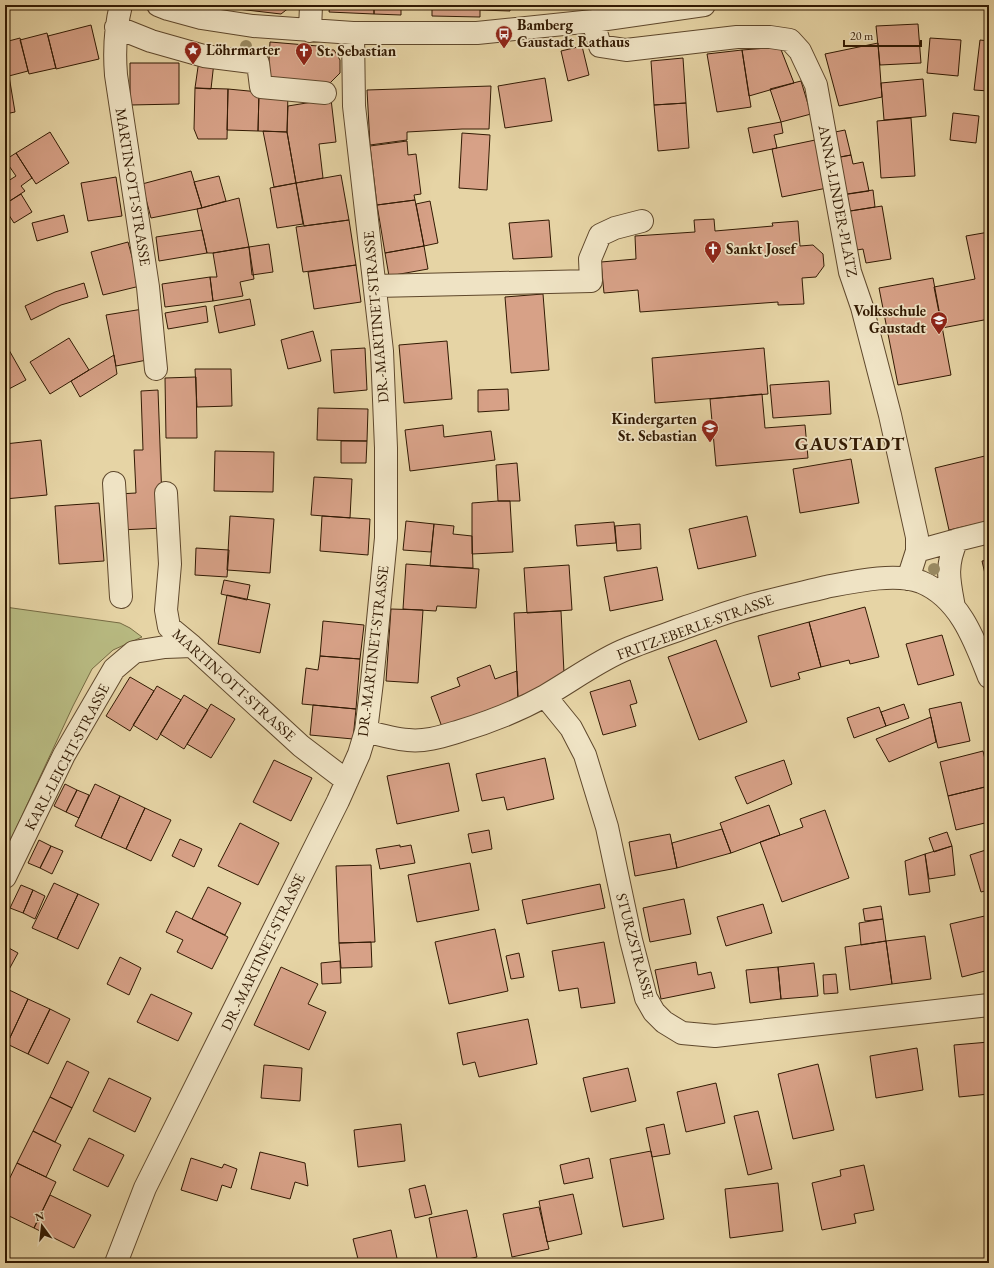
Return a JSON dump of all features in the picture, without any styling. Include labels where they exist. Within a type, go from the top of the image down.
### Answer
[{"type":"street","name":"MARTIN-OTT-STRASSE","points":[[121,5],[116,27],[114,53],[116,75],[148,287],[156,370]]},
{"type":"street","points":[[158,5],[201,18],[253,26],[353,34],[477,33],[593,21],[704,5]]},
{"type":"street","points":[[310,5],[310,31]]},
{"type":"street","name":"ANNA-LINDER-PLATZ","points":[[593,21],[600,46],[626,50],[737,37],[770,37],[790,40],[800,51],[816,84],[850,272],[862,307],[890,415],[917,537],[917,551],[908,579]]},
{"type":"street","points":[[116,27],[151,41],[204,56],[258,63],[261,87],[325,93]]},
{"type":"street","name":"DR.-MARTINET-STRASSE","points":[[116,1263],[146,1188],[360,754],[366,731],[386,538],[386,448],[382,351],[359,162],[353,92],[353,34]]},
{"type":"street","points":[[375,286],[591,281],[590,260],[600,235],[615,228],[642,221]]},
{"type":"street","points":[[114,483],[121,597]]},
{"type":"street","name":"MARTIN-OTT-STRASSE","points":[[166,493],[170,564],[166,610],[169,627],[192,646],[301,746],[347,781]]},
{"type":"street","points":[[917,551],[989,532]]},
{"type":"street","points":[[954,607],[949,578],[949,566],[951,553],[957,540]]},
{"type":"street","name":"FRITZ-EBERLE-STRASSE","points":[[366,731],[408,740],[428,740],[493,721],[545,696],[622,651],[738,609],[783,596],[876,578],[908,579],[920,582],[933,588],[954,607],[965,623],[976,644],[989,678]]},
{"type":"street","name":"KARL-LEICHT-STRASSE","points":[[5,878],[64,755],[114,669],[134,652],[164,646],[192,646]]},
{"type":"street","name":"STURZSTRASSE","points":[[545,696],[571,728],[585,755],[608,827],[631,940],[646,998],[654,1012],[664,1022],[682,1033],[714,1036],[989,1005]]},
{"type":"green space","points":[[5,607],[120,623],[142,637],[113,650],[92,669],[73,706],[5,852]]},
{"type":"building","points":[[215,5],[229,5],[229,8]]},
{"type":"building","points":[[229,5],[290,5],[290,7],[281,14],[229,8]]},
{"type":"building","points":[[330,5],[374,5],[374,14],[329,12]]},
{"type":"building","points":[[374,5],[401,5],[401,15],[374,14]]},
{"type":"building","points":[[432,5],[480,5],[480,17],[432,16]]},
{"type":"building","points":[[480,5],[510,5],[510,11],[480,10]]},
{"type":"building","points":[[547,5],[547,7],[510,6]]},
{"type":"building","points":[[918,24],[921,63],[880,65],[876,26]]},
{"type":"building","points":[[91,25],[99,59],[56,69],[48,36]]},
{"type":"building","points":[[47,33],[56,68],[29,74],[20,40]]},
{"type":"building","points":[[20,38],[28,71],[5,77],[5,42]]},
{"type":"building","points":[[930,38],[961,40],[958,76],[927,73]]},
{"type":"building","points":[[980,40],[989,41],[989,91],[974,90]]},
{"type":"building","name":"St. Sebastian","points":[[270,42],[318,46],[318,49],[334,50],[340,60],[340,73],[330,83],[268,78]]},
{"type":"building","points":[[878,43],[882,97],[839,106],[825,54]]},
{"type":"building","points":[[582,46],[589,75],[568,81],[561,51]]},
{"type":"building","points":[[780,47],[794,83],[749,96],[742,50]]},
{"type":"building","points":[[742,50],[751,107],[717,112],[707,54]]},
{"type":"building","points":[[683,58],[686,103],[654,105],[651,61]]},
{"type":"building","points":[[199,60],[214,62],[211,89],[195,88]]},
{"type":"building","points":[[130,63],[179,63],[179,104],[130,105]]},
{"type":"building","points":[[9,76],[15,112],[5,114],[5,77]]},
{"type":"building","points":[[545,78],[552,121],[505,128],[498,86]]},
{"type":"building","points":[[923,79],[926,116],[884,120],[881,83]]},
{"type":"building","points":[[801,81],[811,114],[781,122],[770,89]]},
{"type":"building","points":[[491,86],[489,129],[407,132],[407,140],[370,145],[367,90]]},
{"type":"building","points":[[195,88],[228,89],[227,139],[198,139],[194,129]]},
{"type":"building","points":[[228,89],[259,92],[258,131],[227,130]]},
{"type":"building","points":[[259,92],[288,92],[287,132],[258,131]]},
{"type":"building","points":[[331,99],[336,142],[319,144],[323,178],[296,183],[287,132],[288,106]]},
{"type":"building","points":[[686,103],[689,148],[658,151],[654,105]]},
{"type":"building","points":[[953,113],[979,116],[976,143],[950,140]]},
{"type":"building","points":[[911,118],[915,176],[881,178],[877,121]]},
{"type":"building","points":[[781,122],[783,133],[774,135],[777,148],[753,153],[748,128]]},
{"type":"building","points":[[845,130],[851,155],[835,158],[830,133]]},
{"type":"building","points":[[263,131],[287,132],[296,183],[274,187]]},
{"type":"building","points":[[50,132],[69,163],[36,184],[16,153]]},
{"type":"building","points":[[462,133],[490,135],[487,190],[459,188]]},
{"type":"building","points":[[820,139],[827,188],[782,197],[772,149]]},
{"type":"building","points":[[407,141],[408,155],[416,154],[421,194],[414,195],[415,200],[377,205],[370,146]]},
{"type":"building","points":[[16,153],[32,178],[21,186],[25,191],[5,204],[5,183],[16,176],[5,160]]},
{"type":"building","points":[[851,155],[853,164],[863,162],[869,191],[842,195],[835,158]]},
{"type":"building","points":[[191,171],[202,208],[151,218],[142,184]]},
{"type":"building","points":[[341,175],[349,220],[304,226],[296,183]]},
{"type":"building","points":[[219,176],[226,201],[202,208],[194,182]]},
{"type":"building","points":[[116,177],[122,216],[88,221],[81,183]]},
{"type":"building","points":[[296,183],[303,224],[277,228],[270,188]]},
{"type":"building","points":[[873,190],[875,207],[850,211],[847,194]]},
{"type":"building","points":[[21,194],[32,212],[14,223],[5,209],[5,204]]},
{"type":"building","points":[[239,198],[249,247],[207,253],[197,209]]},
{"type":"building","points":[[415,200],[424,246],[385,253],[377,205]]},
{"type":"building","points":[[430,201],[438,243],[424,246],[416,204]]},
{"type":"building","points":[[882,206],[891,259],[866,263],[863,249],[851,251],[844,212]]},
{"type":"building","points":[[64,215],[68,232],[37,241],[32,223]]},
{"type":"building","name":"Sankt Josef","points":[[714,219],[715,231],[773,226],[772,223],[798,221],[800,246],[813,245],[823,254],[824,266],[816,277],[802,278],[804,304],[778,305],[778,302],[640,312],[638,290],[604,293],[601,262],[636,259],[635,236],[695,232],[694,220]]},
{"type":"building","points":[[349,220],[356,265],[303,272],[296,227]]},
{"type":"building","points":[[549,220],[552,257],[513,259],[509,223]]},
{"type":"building","points":[[202,230],[207,253],[159,261],[156,237]]},
{"type":"building","points":[[989,232],[989,319],[942,328],[934,287],[975,279],[966,236]]},
{"type":"building","points":[[5,237],[9,237],[8,277],[5,277]]},
{"type":"building","points":[[128,242],[140,286],[103,295],[91,252]]},
{"type":"building","points":[[269,244],[273,272],[252,275],[249,247]]},
{"type":"building","points":[[424,246],[428,269],[389,276],[385,253]]},
{"type":"building","points":[[249,247],[254,279],[240,282],[243,296],[213,301],[210,277],[217,277],[213,253]]},
{"type":"building","points":[[356,265],[361,302],[314,309],[308,272]]},
{"type":"building","points":[[210,277],[213,301],[165,307],[162,284]]},
{"type":"building","points":[[933,278],[951,375],[898,385],[879,288]]},
{"type":"building","points":[[84,283],[88,297],[61,305],[31,320],[25,306],[55,292]]},
{"type":"building","points":[[543,294],[549,370],[511,373],[505,297]]},
{"type":"building","points":[[250,299],[255,325],[219,333],[214,306]]},
{"type":"building","points":[[206,306],[208,322],[168,329],[165,313]]},
{"type":"building","points":[[143,309],[152,359],[116,366],[106,315]]},
{"type":"building","points":[[313,331],[321,361],[288,369],[281,340]]},
{"type":"building","points":[[69,338],[89,370],[50,394],[30,362]]},
{"type":"building","points":[[447,341],[452,399],[404,403],[399,345]]},
{"type":"building","points":[[365,348],[367,390],[334,393],[331,350]]},
{"type":"building","points":[[764,348],[768,394],[655,403],[652,358]]},
{"type":"building","points":[[9,350],[26,380],[5,391],[5,352]]},
{"type":"building","points":[[114,355],[117,374],[80,397],[71,381]]},
{"type":"building","points":[[195,369],[231,369],[232,406],[197,407]]},
{"type":"building","points":[[196,377],[197,438],[166,438],[165,378]]},
{"type":"building","points":[[829,381],[831,414],[773,418],[770,385]]},
{"type":"building","points":[[508,389],[509,410],[478,412],[478,390]]},
{"type":"building","points":[[158,390],[163,528],[120,530],[118,494],[136,493],[134,450],[143,450],[141,391]]},
{"type":"building","points":[[762,394],[765,428],[805,425],[808,458],[716,466],[710,399]]},
{"type":"building","points":[[318,408],[368,409],[367,441],[317,440]]},
{"type":"building","points":[[443,425],[444,437],[491,431],[495,460],[410,471],[405,430]]},
{"type":"building","points":[[41,440],[47,495],[5,499],[5,444]]},
{"type":"building","points":[[341,441],[367,441],[366,463],[341,463]]},
{"type":"building","points":[[215,451],[274,452],[273,492],[214,491]]},
{"type":"building","points":[[989,455],[989,521],[949,530],[935,468]]},
{"type":"building","points":[[851,459],[859,503],[800,513],[793,469]]},
{"type":"building","points":[[517,463],[520,501],[498,501],[496,465]]},
{"type":"building","points":[[314,477],[352,479],[350,518],[311,515]]},
{"type":"building","points":[[510,501],[513,552],[472,554],[472,503]]},
{"type":"building","points":[[99,503],[104,561],[59,564],[55,506]]},
{"type":"building","points":[[230,516],[274,519],[270,573],[227,570]]},
{"type":"building","points":[[322,516],[370,519],[368,555],[320,551]]},
{"type":"building","points":[[747,516],[756,556],[698,569],[689,529]]},
{"type":"building","points":[[406,521],[434,524],[431,552],[403,550]]},
{"type":"building","points":[[614,522],[616,543],[577,546],[575,525]]},
{"type":"building","points":[[434,524],[454,526],[453,534],[472,536],[473,568],[430,566]]},
{"type":"building","points":[[640,524],[641,549],[617,551],[615,526]]},
{"type":"building","points":[[196,548],[229,550],[227,577],[195,575]]},
{"type":"building","points":[[989,560],[989,591],[982,561]]},
{"type":"building","points":[[406,564],[479,569],[476,608],[437,606],[436,611],[403,609]]},
{"type":"building","points":[[569,565],[572,610],[527,613],[524,568]]},
{"type":"building","points":[[657,567],[663,600],[610,611],[604,577]]},
{"type":"building","points":[[224,580],[250,585],[247,600],[221,594]]},
{"type":"building","points":[[227,595],[270,604],[260,653],[218,644]]},
{"type":"building","points":[[865,607],[879,657],[850,664],[849,660],[821,667],[809,622]]},
{"type":"building","points":[[391,609],[423,610],[418,683],[386,681]]},
{"type":"building","points":[[561,611],[564,673],[518,699],[514,613]]},
{"type":"building","points":[[323,621],[364,625],[360,659],[320,656]]},
{"type":"building","points":[[809,622],[821,667],[798,673],[800,679],[771,687],[758,636]]},
{"type":"building","points":[[942,635],[954,675],[918,685],[906,644]]},
{"type":"building","points":[[716,640],[747,722],[699,740],[668,657]]},
{"type":"building","points":[[320,656],[360,659],[356,709],[302,704],[306,668],[318,670]]},
{"type":"building","points":[[490,665],[495,679],[517,671],[518,699],[442,727],[431,697],[460,686],[457,678]]},
{"type":"building","points":[[130,677],[154,691],[130,731],[106,716]]},
{"type":"building","points":[[630,680],[637,703],[630,705],[636,726],[603,735],[590,692]]},
{"type":"building","points":[[157,686],[181,700],[157,740],[133,725]]},
{"type":"building","points":[[184,695],[208,710],[184,749],[160,734]]},
{"type":"building","points":[[961,702],[970,741],[938,748],[929,709]]},
{"type":"building","points":[[211,704],[235,719],[211,758],[187,744]]},
{"type":"building","points":[[904,704],[909,718],[886,726],[881,712]]},
{"type":"building","points":[[313,705],[356,709],[353,739],[310,735]]},
{"type":"building","points":[[879,707],[886,726],[854,738],[847,718]]},
{"type":"building","points":[[931,717],[936,742],[889,762],[876,739]]},
{"type":"building","points":[[983,751],[989,776],[989,786],[948,796],[940,762]]},
{"type":"building","points":[[545,758],[554,799],[507,810],[504,797],[482,801],[476,774]]},
{"type":"building","points":[[274,760],[312,778],[291,821],[253,802]]},
{"type":"building","points":[[784,760],[792,784],[747,804],[735,777]]},
{"type":"building","points":[[449,763],[459,811],[397,824],[387,776]]},
{"type":"building","points":[[65,784],[77,790],[66,812],[54,806]]},
{"type":"building","points":[[95,784],[120,796],[101,838],[75,826]]},
{"type":"building","points":[[989,786],[989,822],[956,830],[948,796]]},
{"type":"building","points":[[77,790],[89,795],[79,818],[66,812]]},
{"type":"building","points":[[120,796],[145,808],[126,849],[101,838]]},
{"type":"building","points":[[769,805],[780,835],[731,853],[720,823]]},
{"type":"building","points":[[145,808],[171,820],[151,861],[126,849]]},
{"type":"building","points":[[825,810],[849,878],[782,902],[760,842],[803,827],[800,819]]},
{"type":"building","points":[[240,823],[279,843],[258,885],[218,866]]},
{"type":"building","points":[[722,829],[731,853],[677,868],[672,843]]},
{"type":"building","points":[[489,830],[492,849],[472,853],[468,834]]},
{"type":"building","points":[[947,832],[952,846],[934,852],[929,838]]},
{"type":"building","points":[[670,834],[677,868],[635,876],[629,842]]},
{"type":"building","points":[[180,839],[202,849],[194,867],[172,856]]},
{"type":"building","points":[[39,840],[51,846],[40,868],[28,863]]},
{"type":"building","points":[[400,845],[400,847],[411,845],[415,863],[380,869],[376,849]]},
{"type":"building","points":[[51,846],[63,851],[52,874],[40,868]]},
{"type":"building","points":[[952,846],[955,875],[929,879],[925,854]]},
{"type":"building","points":[[989,849],[989,890],[981,892],[970,855]]},
{"type":"building","points":[[925,854],[930,892],[909,895],[905,861]]},
{"type":"building","points":[[470,863],[479,910],[417,922],[408,875]]},
{"type":"building","points":[[371,865],[375,942],[339,943],[336,866]]},
{"type":"building","points":[[54,883],[78,894],[57,939],[32,928]]},
{"type":"building","points":[[600,884],[605,908],[527,924],[522,900]]},
{"type":"building","points":[[21,885],[33,890],[23,913],[10,908]]},
{"type":"building","points":[[208,887],[241,903],[225,935],[192,919]]},
{"type":"building","points":[[33,890],[45,896],[35,919],[23,913]]},
{"type":"building","points":[[78,894],[99,904],[78,949],[57,939]]},
{"type":"building","points":[[684,899],[691,934],[650,942],[643,908]]},
{"type":"building","points":[[763,904],[772,933],[726,946],[717,917]]},
{"type":"building","points":[[881,906],[883,919],[865,921],[863,909]]},
{"type":"building","points":[[176,911],[228,937],[212,969],[177,952],[183,940],[166,932]]},
{"type":"building","points":[[989,915],[989,970],[962,977],[950,924]]},
{"type":"building","points":[[883,919],[886,941],[861,945],[859,923]]},
{"type":"building","points":[[495,929],[508,991],[449,1004],[435,942]]},
{"type":"building","points":[[925,936],[931,979],[892,984],[886,941]]},
{"type":"building","points":[[886,941],[892,984],[850,990],[845,947]]},
{"type":"building","points":[[371,942],[372,967],[341,968],[339,943]]},
{"type":"building","points":[[604,942],[615,1003],[581,1008],[578,988],[559,991],[552,951]]},
{"type":"building","points":[[7,947],[18,953],[6,975],[5,951]]},
{"type":"building","points":[[519,953],[524,977],[511,979],[506,956]]},
{"type":"building","points":[[120,957],[141,968],[129,995],[107,984]]},
{"type":"building","points":[[340,961],[341,983],[322,984],[321,963]]},
{"type":"building","points":[[696,962],[698,975],[711,972],[715,988],[661,999],[655,970]]},
{"type":"building","points":[[814,963],[818,996],[781,999],[778,967]]},
{"type":"building","points":[[281,967],[318,984],[308,1004],[326,1012],[309,1050],[254,1025]]},
{"type":"building","points":[[778,967],[781,999],[750,1003],[746,970]]},
{"type":"building","points":[[836,974],[838,993],[824,994],[823,975]]},
{"type":"building","points":[[5,988],[28,999],[7,1044],[5,1043]]},
{"type":"building","points":[[151,994],[192,1013],[178,1041],[137,1022]]},
{"type":"building","points":[[28,999],[50,1009],[28,1054],[7,1044]]},
{"type":"building","points":[[50,1009],[70,1019],[48,1064],[28,1054]]},
{"type":"building","points":[[528,1019],[537,1064],[479,1077],[475,1062],[463,1065],[457,1033]]},
{"type":"building","points":[[989,1042],[989,1094],[959,1097],[954,1045]]},
{"type":"building","points":[[917,1048],[923,1090],[876,1098],[870,1056]]},
{"type":"building","points":[[67,1061],[89,1072],[72,1108],[50,1097]]},
{"type":"building","points":[[818,1064],[834,1130],[793,1139],[778,1074]]},
{"type":"building","points":[[264,1065],[302,1068],[300,1101],[261,1098]]},
{"type":"building","points":[[628,1068],[636,1101],[591,1112],[583,1078]]},
{"type":"building","points":[[109,1078],[151,1098],[135,1132],[93,1111]]},
{"type":"building","points":[[716,1083],[725,1123],[686,1132],[677,1092]]},
{"type":"building","points":[[50,1097],[72,1108],[55,1142],[33,1131]]},
{"type":"building","points":[[758,1111],[772,1169],[748,1175],[734,1116]]},
{"type":"building","points":[[5,1114],[8,1114],[5,1170]]},
{"type":"building","points":[[401,1124],[405,1161],[358,1167],[354,1130]]},
{"type":"building","points":[[664,1124],[670,1154],[652,1157],[646,1128]]},
{"type":"building","points":[[33,1131],[61,1145],[46,1177],[17,1163]]},
{"type":"building","points":[[89,1138],[124,1155],[108,1187],[73,1170]]},
{"type":"building","points":[[651,1151],[664,1219],[623,1227],[610,1159]]},
{"type":"building","points":[[260,1152],[305,1163],[308,1186],[295,1182],[290,1199],[251,1189]]},
{"type":"building","points":[[191,1158],[222,1168],[224,1164],[237,1169],[231,1188],[222,1185],[217,1201],[181,1190]]},
{"type":"building","points":[[589,1158],[593,1178],[564,1184],[560,1165]]},
{"type":"building","points":[[17,1163],[56,1182],[34,1228],[5,1214],[5,1188]]},
{"type":"building","points":[[864,1165],[874,1210],[854,1214],[856,1223],[822,1230],[812,1183],[841,1176],[840,1170]]},
{"type":"building","points":[[778,1183],[783,1231],[730,1238],[725,1189]]},
{"type":"building","points":[[425,1185],[432,1214],[415,1218],[409,1189]]},
{"type":"building","points":[[573,1194],[582,1234],[547,1242],[539,1201]]},
{"type":"building","points":[[50,1195],[91,1215],[74,1248],[34,1228]]},
{"type":"building","points":[[539,1207],[549,1249],[512,1257],[503,1214]]},
{"type":"building","points":[[467,1210],[477,1257],[450,1263],[438,1263],[429,1218]]},
{"type":"building","points":[[391,1230],[398,1263],[359,1263],[353,1239]]},
{"type":"building","points":[[289,1260],[290,1263],[263,1263]]},
{"type":"place","name":"Bamberg Gaustadt Rathaus","points":[[504,49]]},
{"type":"place","name":"Löhrmarter","points":[[193,65]]},
{"type":"place","name":"St. Sebastian","points":[[304,66]]},
{"type":"place","name":"Sankt Josef","points":[[713,264]]},
{"type":"place","name":"Volksschule Gaustadt","points":[[939,335]]},
{"type":"place","name":"Kindergarten St. Sebastian","points":[[710,443]]},
{"type":"district","name":"GAUSTADT","points":[[850,443]]}]
